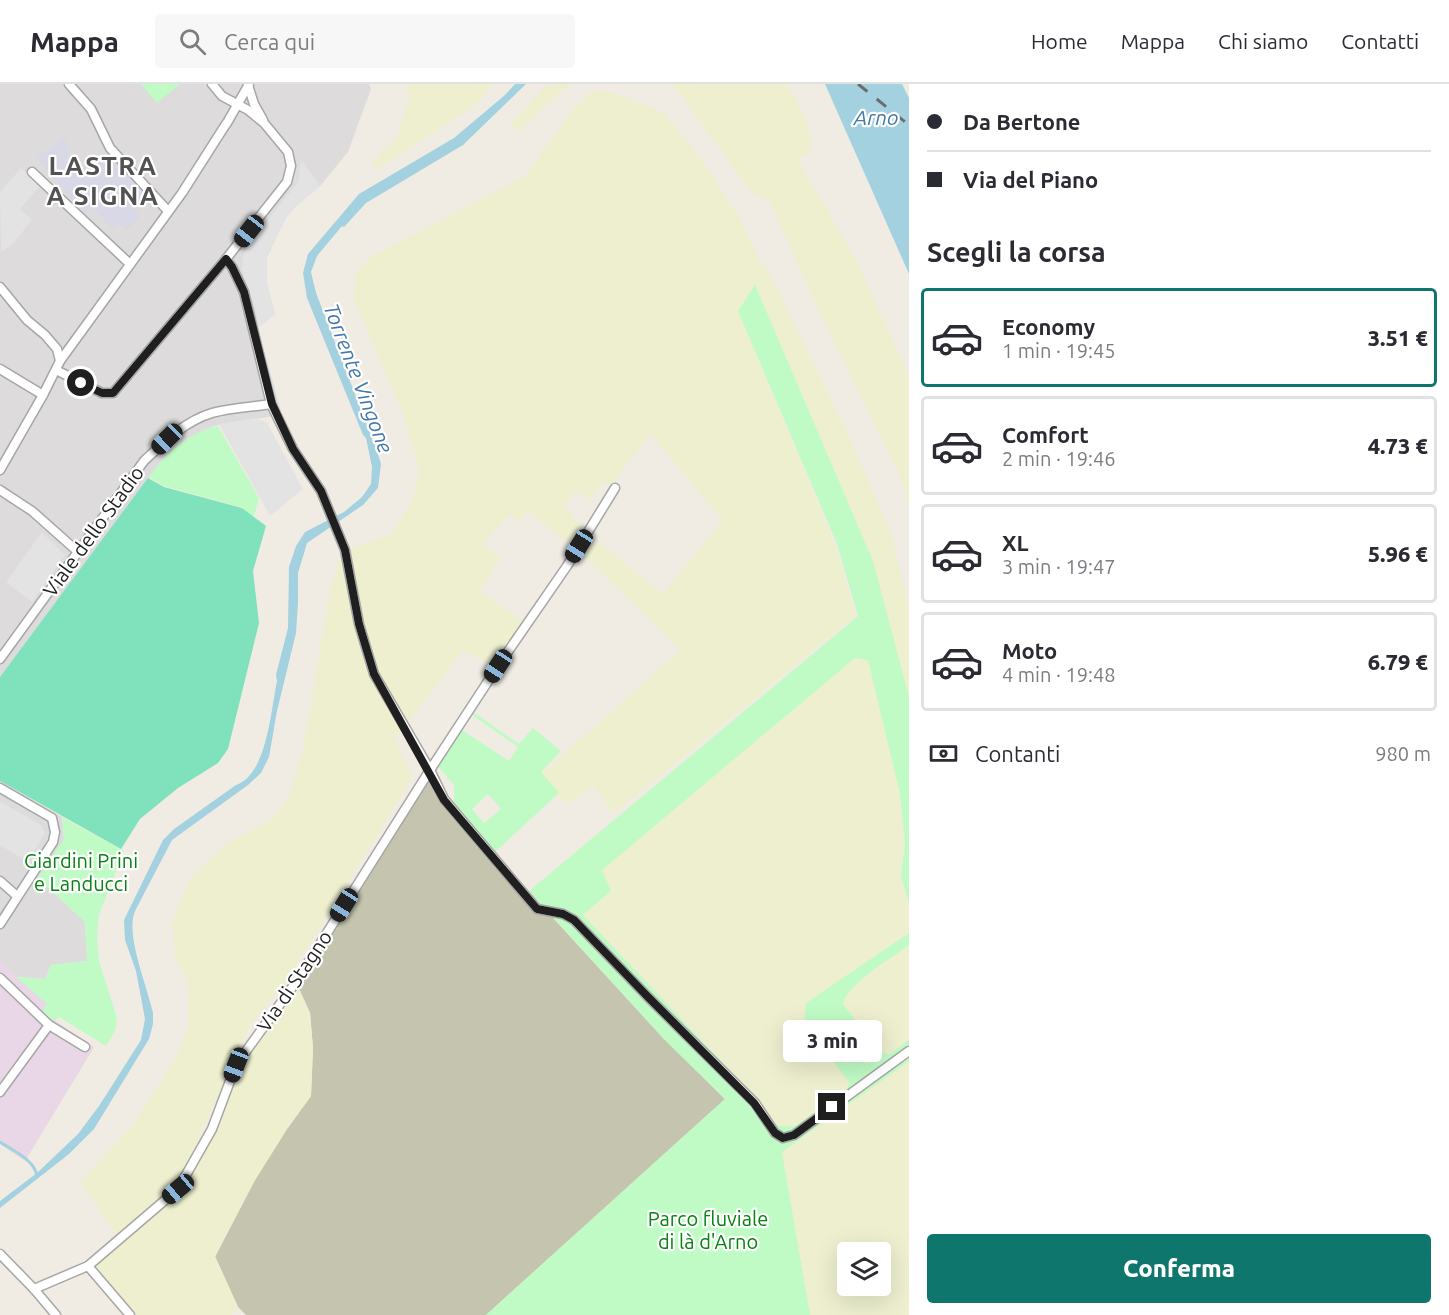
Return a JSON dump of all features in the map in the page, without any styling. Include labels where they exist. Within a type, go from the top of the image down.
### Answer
[{"type":"street","points":[[69,84],[91,109],[110,148],[168,211]]},
{"type":"street","points":[[212,84],[222,96],[264,123]]},
{"type":"street","points":[[0,470],[44,395],[60,361],[168,211],[226,124],[248,85]]},
{"type":"street","points":[[56,370],[102,393],[113,393],[226,259],[287,182],[291,166],[288,152],[264,123],[254,104],[248,85]]},
{"type":"street","points":[[32,172],[130,264]]},
{"type":"street","points":[[226,259],[244,292],[272,404],[293,449],[321,491],[342,542],[359,624],[374,674],[430,770],[444,800],[537,909],[563,914],[574,920],[754,1103],[775,1133],[783,1138],[794,1135],[909,1051]]},
{"type":"street","points":[[0,287],[27,320],[57,349],[60,361]]},
{"type":"street","points":[[0,369],[44,395]]},
{"type":"street","name":"Viale dello Stadio","points":[[0,659],[144,461],[167,439],[194,420],[212,413],[272,404]]},
{"type":"street","name":"Via di Stagno","points":[[34,1289],[88,1266],[178,1189],[212,1129],[236,1065],[296,982],[430,770],[567,566],[615,488]]},
{"type":"street","points":[[0,490],[32,511],[77,551]]},
{"type":"street","points":[[0,788],[52,818],[55,832],[53,842],[0,924]]},
{"type":"street","points":[[0,881],[17,896]]},
{"type":"street","points":[[0,978],[49,1025],[85,1047]]},
{"type":"street","points":[[0,1092],[49,1025]]},
{"type":"street","points":[[0,1254],[56,1315]]},
{"type":"street","points":[[88,1266],[130,1315]]},
{"type":"shaded area","points":[[0,84],[369,84],[371,89],[348,152],[320,186],[295,207],[286,218],[267,257],[267,284],[275,314],[258,328],[282,415],[220,424],[209,428],[165,457],[0,677]]},
{"type":"shaded area","points":[[406,84],[494,84],[473,107],[376,170],[372,164],[397,137],[410,96]]},
{"type":"shaded area","points":[[548,84],[570,84],[518,132],[511,122]]},
{"type":"shaded area","points":[[669,84],[786,84],[796,99],[807,123],[812,150],[798,160],[854,256],[909,376],[909,508],[901,478],[820,313],[770,202],[752,193],[674,86]]},
{"type":"shaded area","points":[[593,90],[614,93],[665,113],[709,170],[741,221],[760,261],[770,274],[845,428],[891,533],[909,609],[909,714],[752,289],[739,314],[836,546],[856,616],[613,814],[594,785],[567,805],[539,776],[680,650],[583,555],[598,541],[662,594],[723,521],[650,433],[612,485],[604,482],[590,499],[575,492],[564,506],[581,527],[568,542],[528,512],[518,521],[509,514],[482,544],[501,558],[480,590],[522,621],[492,666],[463,650],[395,740],[413,777],[286,982],[250,1025],[182,1174],[151,1209],[118,1237],[80,1182],[135,1122],[177,1056],[189,1026],[188,983],[175,959],[172,921],[192,875],[230,842],[269,821],[288,800],[303,751],[337,563],[354,547],[390,536],[412,502],[420,471],[403,414],[354,299],[356,273],[371,257],[525,176],[573,109]]},
{"type":"shaded area","points":[[64,138],[78,172],[110,148],[148,190],[132,208],[140,216],[127,230],[118,223],[112,228],[92,206],[85,213],[37,157]]},
{"type":"shaded area","points":[[301,159],[320,186],[295,207],[286,218],[267,256],[267,284],[275,314],[258,328],[256,311],[242,270],[243,257],[247,246],[298,182]]},
{"type":"shaded area","points":[[21,168],[41,185],[20,209],[32,220],[11,246],[1,251],[0,192]]},
{"type":"shaded area","points":[[258,419],[267,423],[303,489],[270,516],[219,424]]},
{"type":"shaded area","points":[[42,532],[65,555],[32,602],[6,582]]},
{"type":"shaded area","points":[[855,658],[868,660],[900,794],[905,843],[901,876],[909,903],[909,933],[806,1003],[804,1024],[849,1082],[847,1090],[795,1126],[777,1126],[756,1098],[583,915],[611,891],[601,870]]},
{"type":"shaded area","points":[[430,770],[444,799],[663,1038],[725,1099],[486,1315],[246,1315],[238,1307],[215,1257],[255,1180],[311,1096],[313,1048],[310,1013],[296,982]]},
{"type":"shaded area","points":[[0,781],[62,817],[64,839],[38,878],[85,922],[87,961],[51,965],[45,979],[16,977],[0,961]]},
{"type":"shaded area","points":[[0,801],[41,825],[45,833],[28,862],[0,845]]},
{"type":"shaded area","points":[[909,945],[909,1040],[889,1055],[876,1047],[843,1004],[845,998],[858,983]]},
{"type":"shaded area","points":[[0,961],[48,1004],[42,1012],[94,1047],[25,1161],[0,1144]]},
{"type":"shaded area","points":[[296,982],[310,1013],[313,1048],[311,1096],[255,1180],[215,1256],[238,1307],[232,1315],[130,1315],[88,1266],[178,1189],[212,1129],[236,1065]]},
{"type":"shaded area","points":[[909,1061],[909,1315],[810,1315],[782,1152]]},
{"type":"green space","points":[[141,84],[180,84],[157,103]]},
{"type":"green space","name":"Parco fluviale di là d'Arno","points":[[755,285],[873,561],[909,697],[909,903],[901,876],[905,843],[900,794],[868,660],[855,658],[602,870],[611,891],[583,915],[756,1098],[777,1126],[795,1126],[847,1090],[849,1082],[804,1024],[806,1003],[909,933],[909,945],[861,980],[846,996],[843,1004],[876,1047],[888,1055],[909,1040],[909,1061],[782,1152],[810,1315],[486,1315],[725,1099],[663,1038],[529,891],[858,616],[837,544],[738,311]]},
{"type":"green space","points":[[218,426],[259,498],[253,520],[232,552],[244,508],[164,486],[149,477],[162,460],[179,445],[198,433]]},
{"type":"green space","points":[[148,478],[164,487],[242,508],[266,526],[253,571],[259,623],[228,749],[218,763],[178,788],[140,819],[121,849],[0,781],[0,677]]},
{"type":"green space","points":[[472,711],[519,744],[533,728],[561,751],[541,772],[559,793],[495,852],[454,805],[454,785],[435,763]],"holes":[[[472,715],[518,747],[509,761],[462,730]],[[488,794],[501,809],[484,823],[472,809]]]},
{"type":"green space","name":"Giardini Prini e Landucci","points":[[62,817],[124,851],[99,915],[97,937],[99,961],[117,1018],[115,1031],[106,1046],[59,1017],[55,1021],[42,1012],[47,1004],[16,977],[45,979],[51,965],[87,961],[85,922],[38,878],[64,839]]},
{"type":"water","points":[[515,84],[526,84],[463,145],[366,203],[344,227],[342,226],[317,256],[311,272],[316,293],[377,451],[381,464],[378,488],[363,505],[307,543],[298,573],[296,633],[277,711],[269,757],[261,773],[172,840],[135,911],[133,933],[135,946],[153,1013],[149,1039],[94,1129],[69,1154],[0,1208],[0,1201],[37,1173],[78,1134],[99,1106],[141,1040],[145,1019],[136,971],[125,940],[124,920],[163,840],[174,829],[246,779],[255,768],[270,724],[276,675],[288,628],[289,567],[296,546],[305,532],[344,512],[362,497],[371,484],[372,467],[366,438],[307,298],[303,273],[308,254],[359,194],[454,138]]},
{"type":"water","name":"Arno","points":[[825,84],[902,84],[909,98],[909,274]]},
{"type":"waterway","points":[[0,1142],[28,1160],[37,1176]]},
{"type":"railway","points":[[858,84],[909,125]]},
{"type":"district","name":"LASTRA A SIGNA","points":[[103,180]]},
{"type":"route","points":[[81,383],[102,393],[113,393],[226,259],[244,292],[272,404],[293,449],[321,491],[345,550],[359,624],[374,674],[430,770],[444,800],[537,909],[563,914],[574,920],[754,1103],[775,1133],[783,1138],[794,1135],[832,1107]]},
{"type":"water label","name":"Torrente Vingone","points":[[359,378]]}]
